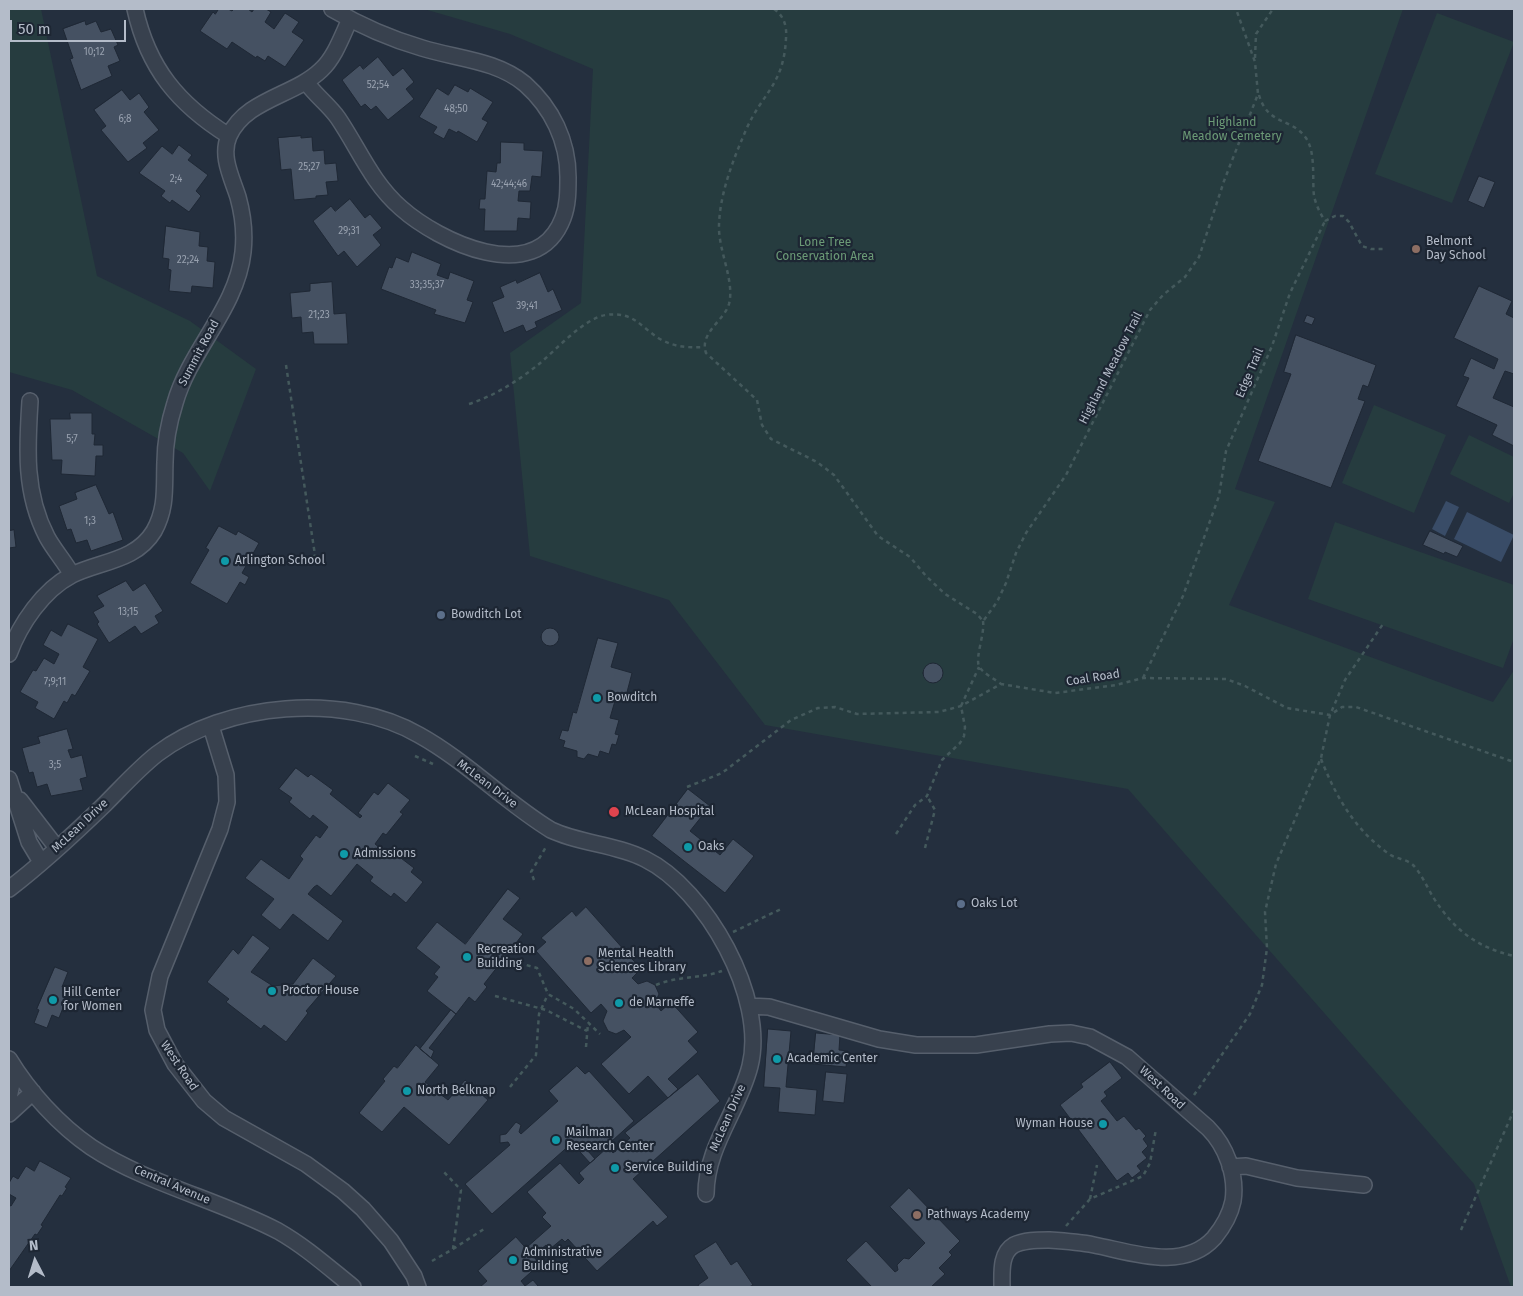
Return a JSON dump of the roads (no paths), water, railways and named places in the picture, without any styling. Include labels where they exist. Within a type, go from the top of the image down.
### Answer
[{"type":"street","points":[[135,9],[150,55],[174,93],[198,116],[228,136],[238,123],[253,110],[306,82],[329,62],[350,19]]},
{"type":"street","points":[[306,82],[338,118],[368,170],[382,189],[410,216],[444,237],[480,251],[502,254],[521,253],[538,247],[559,226],[567,197],[565,149],[554,120],[527,86],[509,74],[489,65],[413,45],[375,31],[332,9]]},
{"type":"street","name":"Summit Road","points":[[9,654],[32,612],[61,582],[72,575],[128,555],[142,545],[153,532],[161,517],[165,500],[165,460],[169,426],[176,400],[186,374],[238,274],[243,248],[240,209],[226,159],[228,136]]},
{"type":"street","points":[[30,401],[27,458],[31,492],[44,531],[72,575]]},
{"type":"street","name":"McLean Drive","points":[[9,889],[58,848],[156,755],[183,738],[211,726],[241,716],[276,710],[321,708],[388,721],[420,735],[551,830],[621,849],[645,859],[667,872],[696,901],[710,921],[741,977],[749,1006],[752,1048],[750,1066],[729,1122],[715,1146],[706,1194]]},
{"type":"street","name":"West Road","points":[[211,726],[228,783],[228,802],[220,829],[160,976],[153,1010],[157,1030],[175,1064],[204,1101],[224,1118],[306,1164],[343,1191],[372,1218],[391,1241],[414,1276],[418,1287]]},
{"type":"street","points":[[11,785],[58,848]]},
{"type":"street","points":[[11,785],[29,842],[41,862]]},
{"type":"street","name":"West Road","points":[[749,1006],[768,1007],[879,1039],[916,1045],[962,1046],[1002,1043],[1050,1034],[1071,1034],[1098,1040],[1127,1057],[1214,1134],[1224,1149],[1230,1167],[1234,1190],[1228,1218],[1210,1242],[1194,1251],[1174,1256],[1154,1257],[1094,1245],[1054,1240],[1021,1242],[1009,1250],[1004,1260],[1002,1287]]},
{"type":"street","points":[[9,1098],[12,1064]]},
{"type":"street","name":"Central Avenue","points":[[12,1064],[33,1092],[74,1134],[92,1148],[136,1170],[278,1232],[324,1261],[354,1287]]},
{"type":"street","points":[[9,1114],[33,1092]]},
{"type":"street","points":[[1230,1167],[1246,1166],[1298,1178],[1364,1185]]},
{"type":"water","points":[[1446,501],[1459,507],[1445,536],[1432,529]]},
{"type":"water","points":[[1467,512],[1514,535],[1501,562],[1454,539]]},
{"type":"place","name":"Belmont Day School","points":[[1416,249]]},
{"type":"place","name":"Arlington School","points":[[225,561]]},
{"type":"place","name":"Bowditch Lot","points":[[441,615]]},
{"type":"place","name":"Bowditch","points":[[597,698]]},
{"type":"place","name":"McLean Hospital","points":[[614,812]]},
{"type":"place","name":"Oaks","points":[[688,847]]},
{"type":"place","name":"Admissions","points":[[344,854]]},
{"type":"place","name":"Oaks Lot","points":[[961,904]]},
{"type":"place","name":"Recreation Building","points":[[467,957]]},
{"type":"place","name":"Mental Health Sciences Library","points":[[588,961]]},
{"type":"place","name":"Proctor House","points":[[272,991]]},
{"type":"place","name":"Hill Center for Women","points":[[53,1000]]},
{"type":"place","name":"de Marneffe","points":[[619,1003]]},
{"type":"place","name":"Academic Center","points":[[777,1059]]},
{"type":"place","name":"North Belknap","points":[[407,1091]]},
{"type":"place","name":"Wyman House","points":[[1103,1124]]},
{"type":"place","name":"Mailman Research Center","points":[[556,1140]]},
{"type":"place","name":"Service Building","points":[[615,1168]]},
{"type":"place","name":"Pathways Academy","points":[[917,1215]]},
{"type":"place","name":"Administrative Building","points":[[513,1260]]},
{"type":"park label","name":"Highland Meadow Cemetery","points":[[1232,130]]},
{"type":"park label","name":"Lone Tree Conservation Area","points":[[825,250]]}]
